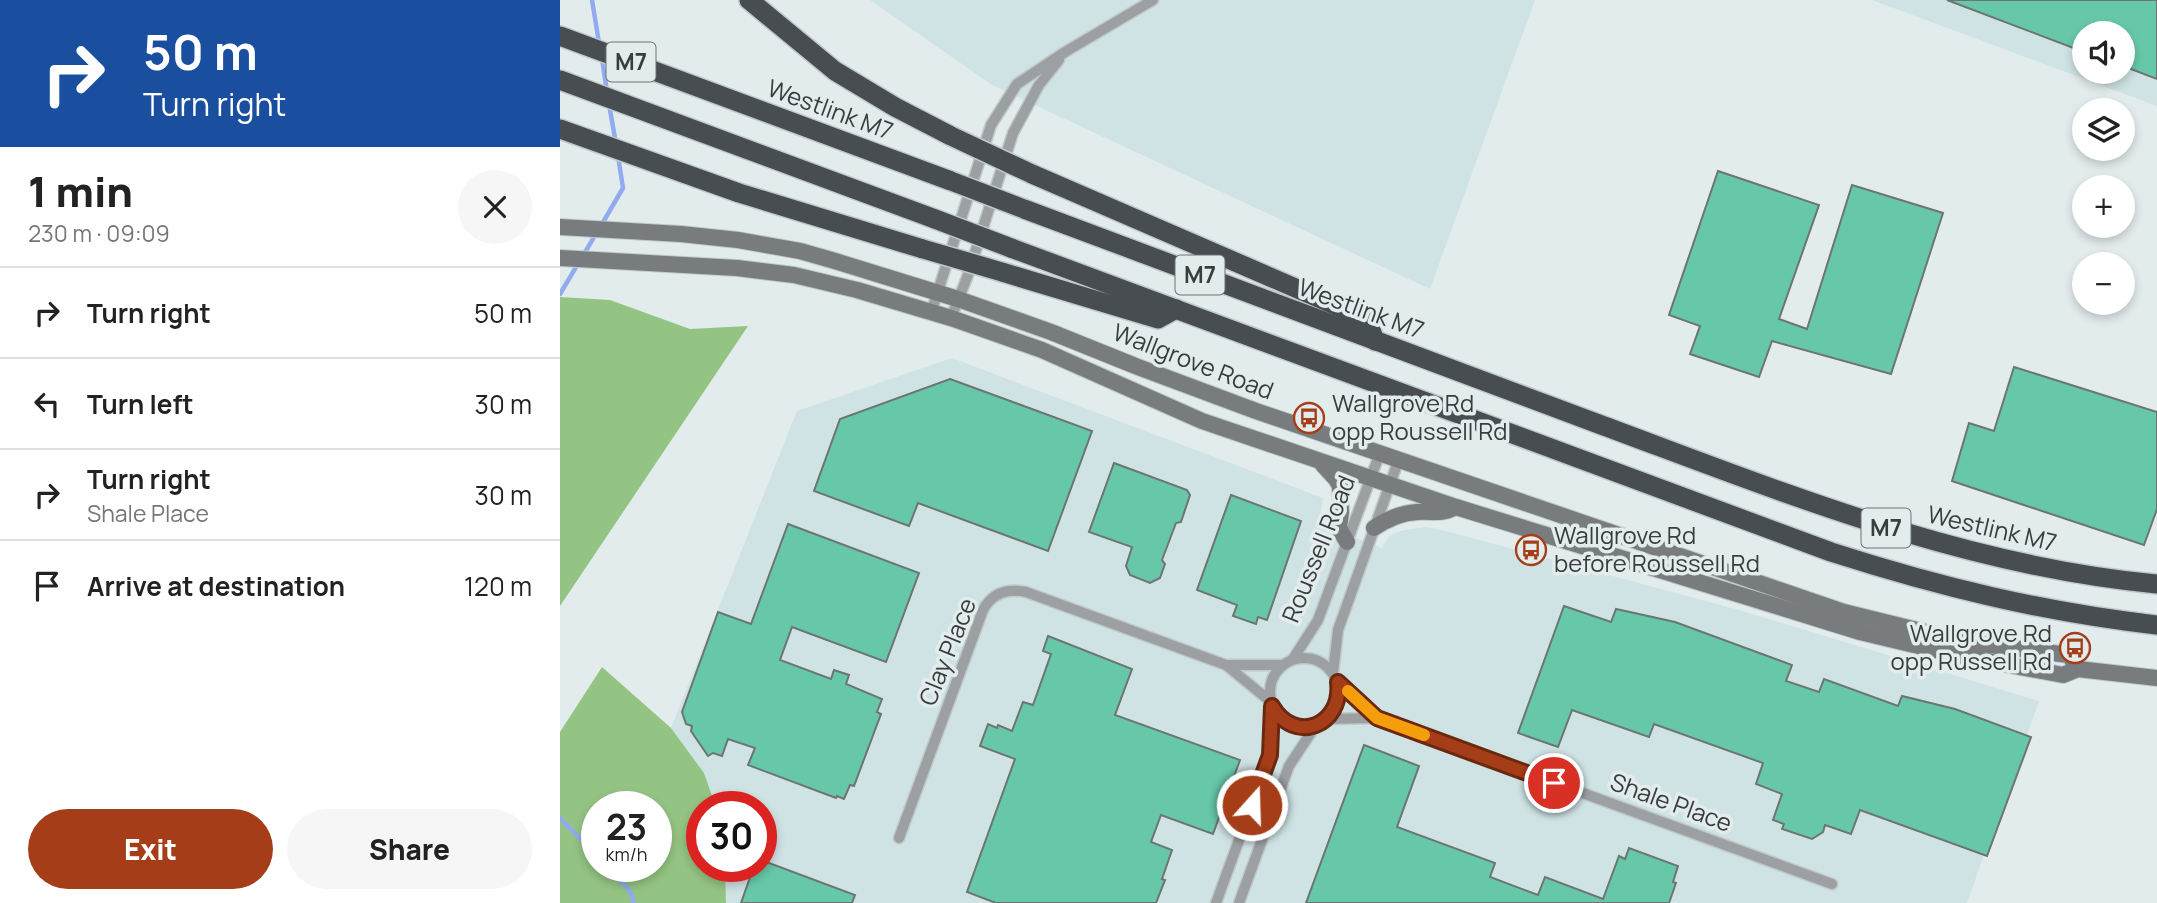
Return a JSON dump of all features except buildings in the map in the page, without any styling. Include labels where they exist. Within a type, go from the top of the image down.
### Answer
[{"type":"highway","name":"M7","points":[[749,0],[835,71],[895,107],[1032,174],[1367,319],[1375,341]]},
{"type":"highway","name":"Westlink M7","points":[[560,36],[1375,341],[1762,484],[1906,534],[2033,566],[2157,584]]},
{"type":"highway","name":"M7","points":[[560,80],[1737,518],[1900,574],[2008,602],[2157,625]]},
{"type":"highway","points":[[560,129],[739,193],[1158,319],[1176,309]]},
{"type":"main road","name":"Wallgrove Road","points":[[560,227],[681,234],[738,240],[800,251],[938,292],[1051,332],[1224,399],[1758,584],[1844,612],[1966,642],[2070,655],[2078,669]]},
{"type":"main road","name":"Wallgrove Road","points":[[560,258],[680,264],[794,275],[951,318],[1051,354],[1181,413],[1390,486],[1891,640],[2063,676],[2078,669],[2157,678]]},
{"type":"main road","points":[[1320,461],[1340,486],[1339,528],[1347,542]]},
{"type":"main road","points":[[1374,528],[1397,516],[1413,512],[1443,514],[1456,507]]},
{"type":"street","points":[[931,313],[991,125],[1017,85],[1065,52],[1153,0]]},
{"type":"street","points":[[951,318],[968,275],[1013,134],[1040,85],[1065,52]]},
{"type":"street","name":"Roussell Road","points":[[1288,662],[1318,620],[1380,453]]},
{"type":"street","name":"Roussell Road","points":[[1335,677],[1338,630],[1399,459]]},
{"type":"street","name":"Clay Place","points":[[899,838],[983,610],[995,595],[1007,590],[1026,592],[1226,665],[1272,704]]},
{"type":"street","points":[[1216,903],[1270,755],[1272,681],[1276,672],[1288,662],[1302,657],[1320,661],[1335,677],[1338,702],[1289,766],[1238,903]]},
{"type":"street","name":"Clay Place","points":[[1226,665],[1288,662]]},
{"type":"street","name":"Shale Place","points":[[1335,677],[1377,718]]},
{"type":"street","points":[[1272,704],[1283,720],[1299,727],[1321,722]]},
{"type":"street","name":"Shale Place","points":[[1321,722],[1377,718],[1832,884]]},
{"type":"shaded area","points":[[870,0],[1535,0],[1430,289],[992,85]]},
{"type":"shaded area","points":[[1872,0],[2157,0],[2157,106],[2098,84],[2135,84],[2135,21],[2072,21],[2072,74]]},
{"type":"shaded area","points":[[952,358],[1323,498],[1319,523],[1382,548],[1389,536],[1400,531],[1425,527],[1446,531],[1739,610],[2039,701],[1967,903],[726,903],[725,882],[777,882],[777,791],[710,791],[704,773],[671,728],[797,411]]},
{"type":"green space","points":[[560,297],[610,300],[690,329],[748,326],[560,606]]},
{"type":"green space","points":[[602,667],[671,728],[704,773],[710,791],[686,791],[686,882],[725,882],[726,903],[560,903],[560,732]]},
{"type":"waterway","points":[[592,0],[599,43]]},
{"type":"waterway","points":[[602,59],[607,92]]},
{"type":"waterway","points":[[609,104],[616,144]]},
{"type":"waterway","points":[[602,224],[623,188],[618,156]]},
{"type":"waterway","points":[[584,254],[597,232]]},
{"type":"waterway","points":[[560,294],[579,262]]},
{"type":"waterway","points":[[560,818],[581,840]]},
{"type":"waterway","points":[[621,882],[630,891],[634,903]]},
{"type":"slow traffic","points":[[1348,691],[1377,718],[1424,735]]},
{"type":"place","name":"Wallgrove Rd opp Roussell Rd","points":[[1309,418]]},
{"type":"place","name":"Wallgrove Rd before Roussell Rd","points":[[1531,550]]},
{"type":"place","name":"Wallgrove Rd opp Russell Rd","points":[[2075,648]]},
{"type":"route","points":[[1252,805],[1270,755],[1272,706],[1283,720],[1291,724],[1299,727],[1316,725],[1333,712],[1338,702],[1338,682],[1377,718],[1554,783]]}]
